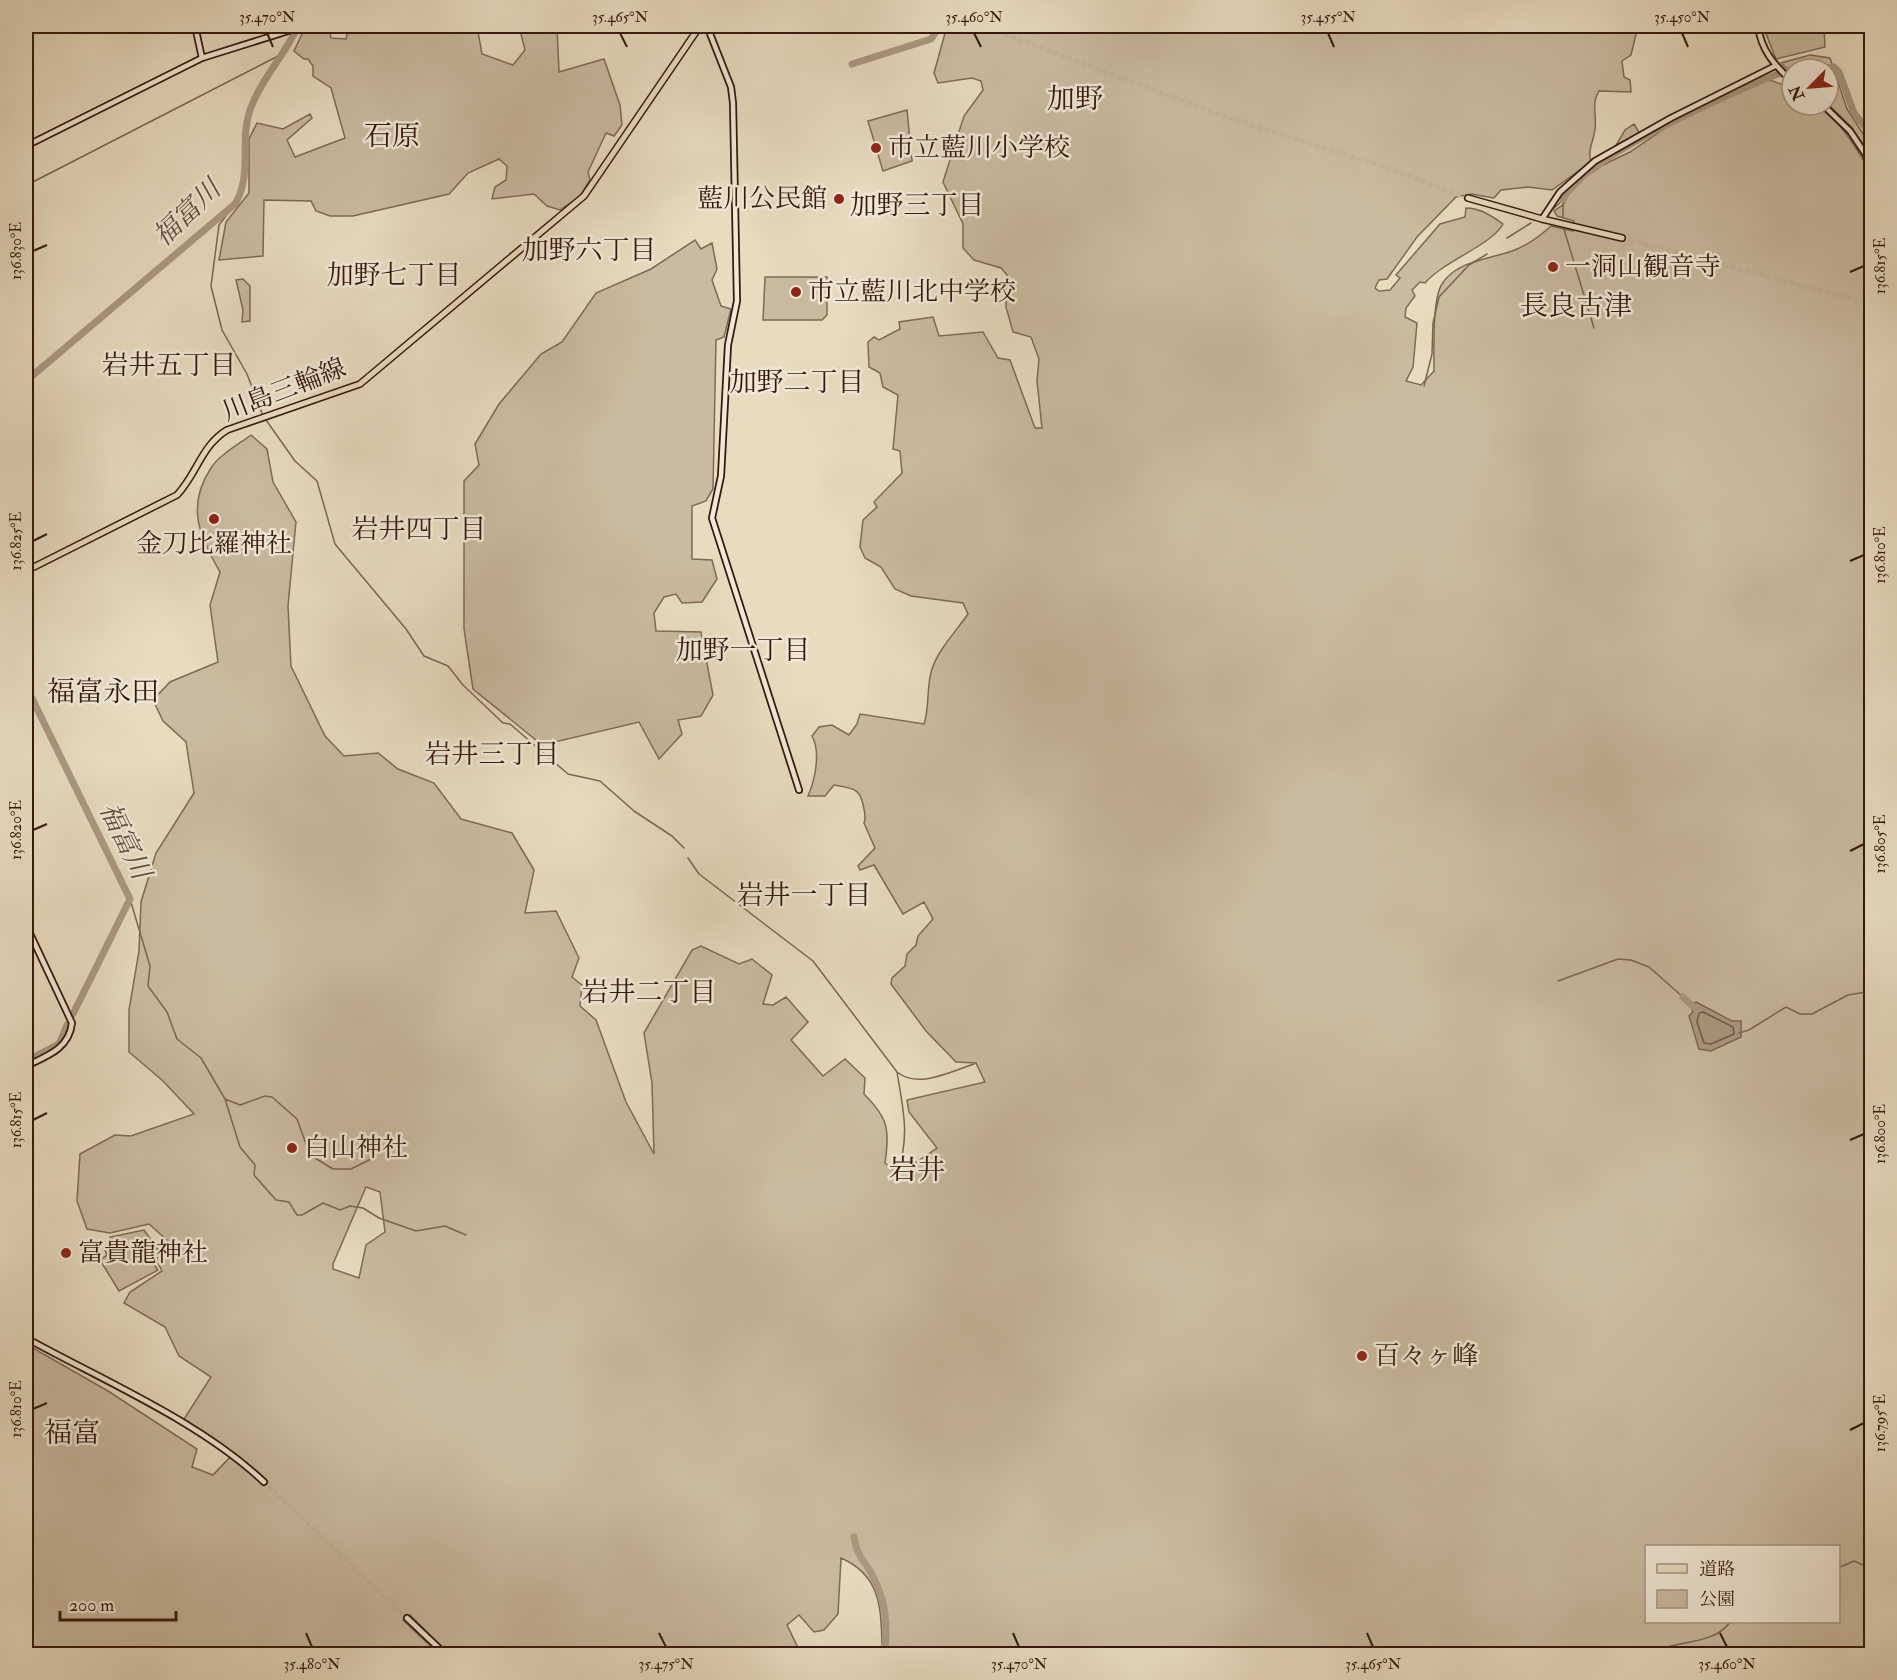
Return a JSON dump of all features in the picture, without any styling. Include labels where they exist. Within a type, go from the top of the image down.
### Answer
[{"type":"main road","name":"川島三輪線","points":[[26,571],[177,495],[189,481],[211,442],[227,430],[360,384],[584,196],[699,26]]},
{"type":"main road","points":[[1468,198],[1622,238]]},
{"type":"street","points":[[195,26],[202,58]]},
{"type":"street","points":[[26,146],[202,58],[304,26]]},
{"type":"street","points":[[707,26],[731,87],[733,103],[737,302],[728,345],[721,476],[712,518],[799,790]]},
{"type":"street","points":[[1758,26],[1766,52],[1780,70]]},
{"type":"street","points":[[1542,219],[1560,192],[1595,161],[1671,118],[1775,66]]},
{"type":"street","points":[[1835,117],[1850,131],[1872,164]]},
{"type":"street","points":[[26,925],[72,1023],[63,1046],[26,1066]]},
{"type":"street","points":[[26,1338],[190,1428],[241,1460],[264,1482]]},
{"type":"street","points":[[407,1618],[446,1654]]},
{"type":"green space","points":[[329,26],[331,38],[346,39],[349,26],[477,26],[482,54],[513,65],[525,50],[519,26],[557,26],[559,72],[604,59],[620,105],[622,125],[614,136],[606,133],[588,172],[590,180],[580,196],[560,210],[547,206],[534,194],[492,199],[495,187],[506,180],[507,166],[499,159],[468,173],[449,194],[353,216],[330,216],[316,211],[311,201],[264,200],[263,256],[219,260],[226,222],[249,193],[249,139],[257,123],[283,129],[310,114],[312,118],[287,140],[295,157],[345,138],[331,88],[313,76],[313,66],[308,59],[304,59],[294,51],[303,32]]},
{"type":"green space","points":[[947,26],[1638,26],[1631,55],[1622,61],[1624,77],[1630,80],[1631,92],[1599,91],[1597,96],[1595,129],[1590,153],[1591,162],[1552,190],[1528,187],[1501,190],[1494,198],[1471,194],[1456,197],[1417,237],[1387,279],[1379,280],[1375,288],[1379,291],[1390,290],[1400,278],[1396,275],[1440,224],[1465,217],[1466,208],[1481,211],[1503,224],[1489,239],[1444,267],[1425,283],[1420,282],[1412,290],[1415,296],[1406,308],[1405,317],[1417,323],[1413,367],[1406,381],[1421,385],[1434,371],[1434,326],[1437,301],[1442,284],[1448,276],[1474,262],[1523,246],[1551,226],[1573,231],[1574,221],[1557,216],[1554,211],[1564,204],[1566,197],[1584,178],[1603,165],[1630,152],[1683,116],[1767,79],[1780,84],[1780,117],[1832,117],[1863,160],[1872,178],[1871,1654],[890,1654],[890,1648],[882,1645],[879,1605],[871,1583],[864,1573],[841,1558],[838,1614],[824,1630],[814,1632],[799,1615],[787,1625],[801,1654],[449,1654],[410,1615],[403,1620],[439,1654],[26,1654],[26,1344],[108,1391],[197,1449],[192,1467],[213,1475],[233,1454],[184,1419],[211,1377],[179,1356],[165,1327],[124,1303],[130,1292],[162,1271],[156,1259],[170,1243],[149,1224],[110,1233],[87,1229],[77,1201],[80,1154],[115,1135],[131,1136],[194,1114],[163,1081],[129,1052],[129,1010],[139,951],[141,902],[156,853],[194,793],[186,742],[163,721],[153,700],[170,682],[218,662],[210,605],[220,572],[201,533],[197,508],[203,482],[211,468],[224,454],[251,435],[267,449],[273,482],[296,522],[288,606],[291,666],[325,736],[344,756],[378,753],[398,769],[434,783],[461,819],[512,833],[534,870],[525,913],[556,911],[579,958],[572,977],[582,985],[580,1006],[596,1020],[626,1102],[654,1154],[652,1083],[644,1033],[692,950],[701,946],[739,964],[752,959],[772,975],[763,1004],[773,1005],[786,997],[808,1022],[791,1040],[823,1076],[845,1059],[865,1078],[864,1094],[883,1117],[887,1133],[885,1163],[899,1174],[937,1148],[909,1112],[907,1100],[985,1082],[976,1063],[956,1062],[926,1031],[891,984],[892,978],[905,966],[907,954],[916,945],[918,936],[933,919],[924,902],[903,914],[874,865],[860,870],[858,866],[875,848],[864,823],[865,815],[858,793],[855,790],[834,785],[825,796],[808,796],[817,758],[812,736],[819,727],[832,725],[849,735],[857,724],[860,714],[924,724],[930,676],[935,662],[943,647],[968,614],[963,603],[911,596],[895,589],[881,567],[865,558],[860,547],[863,520],[877,507],[874,502],[902,473],[900,451],[893,449],[898,395],[883,387],[880,373],[869,367],[868,342],[874,337],[879,340],[900,329],[899,322],[933,317],[939,336],[983,332],[998,358],[1010,360],[1035,428],[1042,428],[1037,381],[1039,359],[1031,337],[1013,332],[1006,307],[1007,275],[1001,268],[974,260],[963,248],[963,224],[943,182],[964,116],[983,90],[981,81],[972,78],[938,83],[934,73]],"holes":[[[366,1187],[380,1192],[385,1232],[366,1245],[359,1278],[333,1269],[333,1264]]]},
{"type":"green space","points":[[1763,26],[1824,26],[1825,47],[1776,59]]},
{"type":"green space","points":[[1840,88],[1847,109],[1871,146],[1871,157],[1852,128],[1840,116]]},
{"type":"green space","points":[[907,110],[912,161],[883,171],[868,121]]},
{"type":"green space","points":[[1634,124],[1640,134],[1615,147],[1625,130]]},
{"type":"green space","points":[[695,240],[701,249],[712,243],[717,269],[712,280],[721,306],[731,309],[724,337],[716,340],[713,489],[706,501],[692,506],[692,559],[712,560],[717,579],[702,602],[682,603],[676,594],[664,597],[654,613],[656,631],[701,632],[713,695],[701,716],[678,720],[682,734],[659,759],[639,722],[542,745],[473,689],[464,629],[464,481],[479,465],[475,444],[499,404],[541,354],[562,342],[596,293],[651,269]]},
{"type":"green space","points":[[765,277],[827,277],[827,315],[822,320],[763,320]]},
{"type":"green space","points":[[243,279],[250,286],[250,321],[242,322],[243,310],[236,280]]},
{"type":"green space","points":[[144,1230],[159,1251],[149,1258],[158,1270],[119,1291],[100,1260],[107,1255],[104,1248],[110,1246],[110,1237]]},
{"type":"water","points":[[1696,1002],[1732,1021],[1741,1021],[1741,1037],[1711,1051],[1699,1049],[1689,1016],[1693,1012],[1690,1005]]},
{"type":"waterway","name":"福富川","points":[[26,381],[235,204],[245,170],[246,134],[250,110],[260,88],[298,26]]},
{"type":"waterway","points":[[852,64],[931,39],[940,26]]},
{"type":"waterway","points":[[26,181],[27,185],[280,55]]},
{"type":"waterway","points":[[1563,200],[1574,184],[1598,165],[1630,145],[1705,106],[1780,74]]},
{"type":"waterway","points":[[1840,75],[1854,113],[1872,135]]},
{"type":"waterway","points":[[1563,200],[1563,217]]},
{"type":"waterway","points":[[1553,209],[1563,200]]},
{"type":"waterway","points":[[235,204],[219,225],[211,286],[222,330],[247,374],[263,416]]},
{"type":"waterway","points":[[1507,238],[1531,223]]},
{"type":"waterway","points":[[1563,226],[1594,328]]},
{"type":"waterway","points":[[1424,386],[1432,354],[1433,323],[1439,297],[1469,265],[1487,254]]},
{"type":"waterway","points":[[266,420],[295,461],[317,481],[335,544],[406,629],[424,656],[448,666],[463,685],[503,723],[510,724],[568,774],[600,781],[634,811],[672,836],[684,848]]},
{"type":"waterway","name":"福富川","points":[[26,686],[130,899],[73,1014]]},
{"type":"waterway","points":[[688,858],[699,874],[813,961],[897,1072],[905,1077],[924,1079],[945,1075],[974,1064]]},
{"type":"waterway","points":[[130,899],[150,966],[148,986],[167,1012],[177,1039],[201,1058],[225,1099],[240,1105],[265,1096],[272,1097],[297,1119],[310,1155],[333,1169],[351,1169],[371,1159]]},
{"type":"waterway","points":[[1558,981],[1618,959],[1631,960],[1649,967],[1683,997]]},
{"type":"waterway","points":[[1739,1033],[1749,1030],[1786,1007],[1800,1014],[1812,1014],[1848,995],[1872,991]]},
{"type":"waterway","points":[[1683,997],[1697,1010]]},
{"type":"waterway","name":"福富川","points":[[26,1061],[59,1044],[67,1025]]},
{"type":"waterway","points":[[897,1072],[905,1134],[898,1171]]},
{"type":"waterway","points":[[225,1099],[240,1147],[255,1165],[254,1175],[276,1200],[289,1202],[297,1215],[302,1215],[323,1203],[340,1210],[350,1206],[363,1208],[379,1218],[416,1231],[445,1226],[466,1235]]},
{"type":"waterway","points":[[854,1537],[858,1551],[875,1581],[882,1601],[886,1622],[884,1654]]},
{"type":"waterway","points":[[1840,1567],[1854,1561],[1872,1569]]},
{"type":"waterway","points":[[1664,1648],[1717,1634],[1729,1623]]},
{"type":"tunnel","points":[[983,26],[1224,116],[1387,168],[1468,198]]},
{"type":"tunnel","points":[[1622,238],[1872,304]]},
{"type":"tunnel","points":[[264,1482],[407,1618]]},
{"type":"place","name":"市立藍川小学校","points":[[876,148]]},
{"type":"place","name":"藍川公民館","points":[[839,199]]},
{"type":"place","name":"一洞山観音寺","points":[[1553,267]]},
{"type":"place","name":"市立藍川北中学校","points":[[796,292]]},
{"type":"place","name":"金刀比羅神社","points":[[214,519]]},
{"type":"place","name":"白山神社","points":[[292,1148]]},
{"type":"place","name":"富貴龍神社","points":[[66,1253]]},
{"type":"place","name":"百々ヶ峰","points":[[1362,1356]]},
{"type":"district","name":"加野","points":[[1075,99]]},
{"type":"district","name":"石原","points":[[392,136]]},
{"type":"district","name":"加野三丁目","points":[[917,205]]},
{"type":"district","name":"加野六丁目","points":[[589,250]]},
{"type":"district","name":"加野七丁目","points":[[394,275]]},
{"type":"district","name":"長良古津","points":[[1576,306]]},
{"type":"district","name":"岩井五丁目","points":[[169,365]]},
{"type":"district","name":"加野二丁目","points":[[797,382]]},
{"type":"district","name":"岩井四丁目","points":[[419,529]]},
{"type":"district","name":"加野一丁目","points":[[743,650]]},
{"type":"district","name":"福富永田","points":[[103,692]]},
{"type":"district","name":"岩井三丁目","points":[[492,754]]},
{"type":"district","name":"岩井一丁目","points":[[804,895]]},
{"type":"district","name":"岩井二丁目","points":[[649,992]]},
{"type":"district","name":"岩井","points":[[917,1170]]},
{"type":"district","name":"福富","points":[[72,1433]]}]
